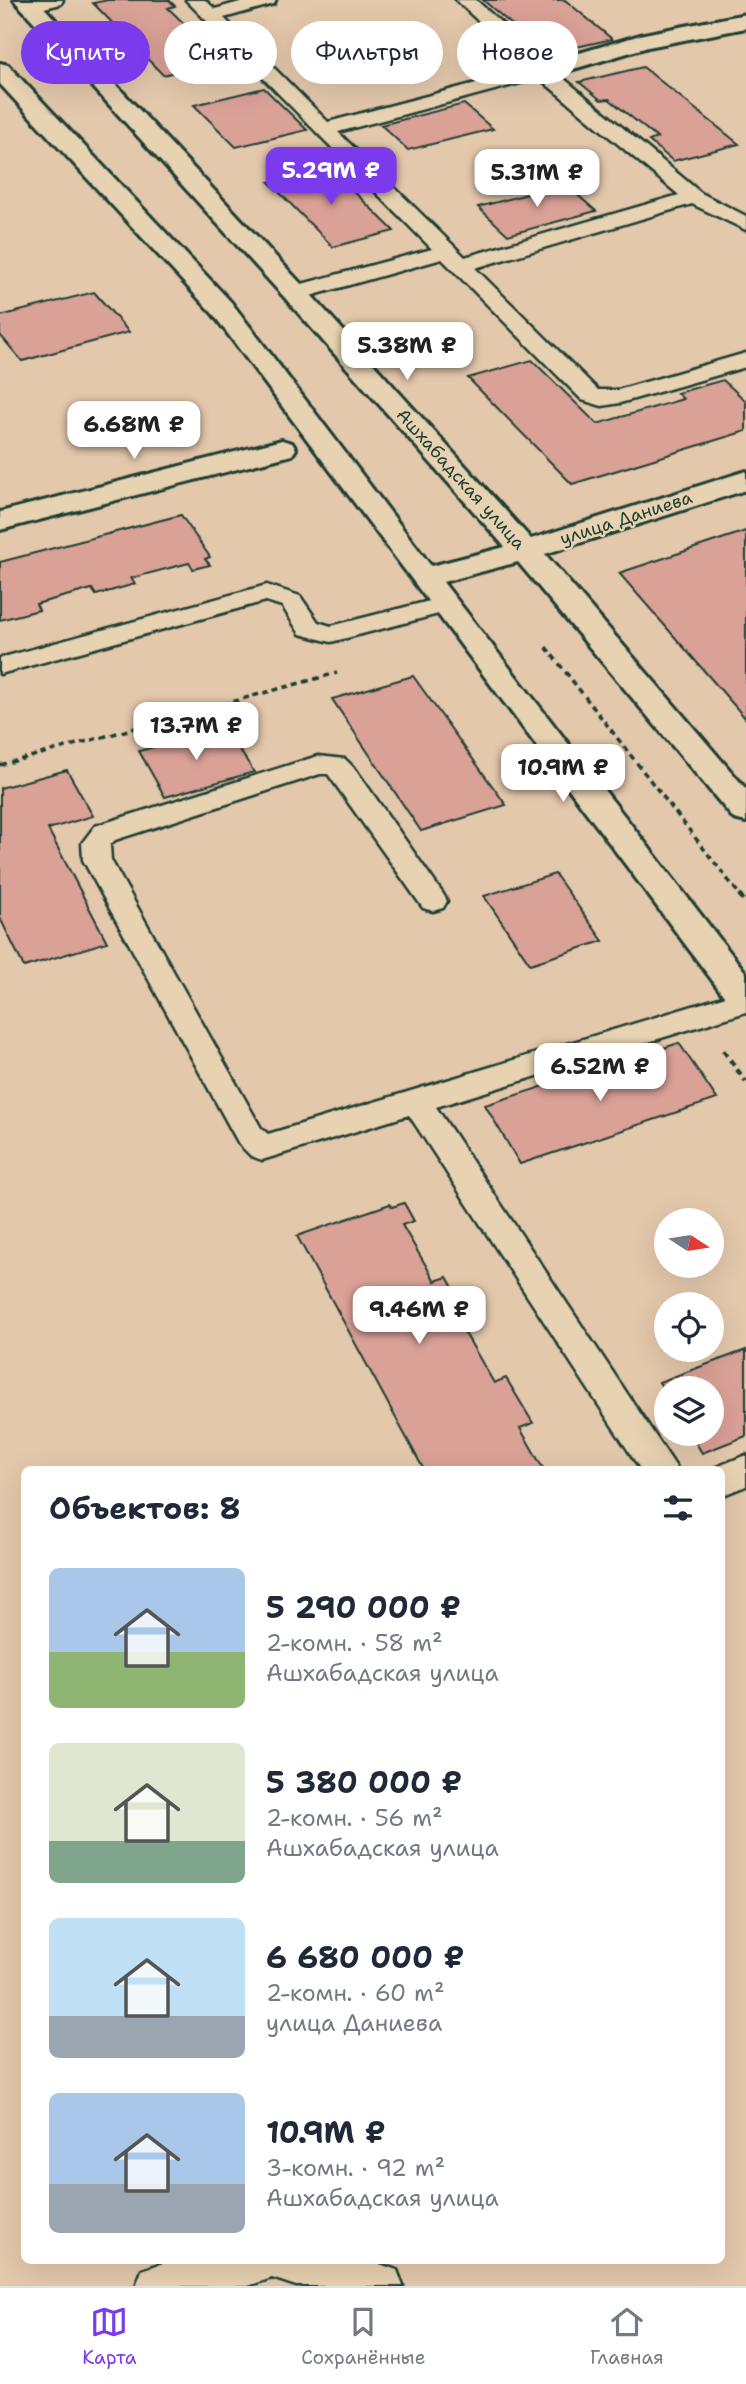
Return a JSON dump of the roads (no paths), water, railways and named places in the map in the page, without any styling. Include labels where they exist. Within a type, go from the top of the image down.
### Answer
[{"type":"street","name":"Ашхабадская улица","points":[[37,2],[579,611],[746,811]]},
{"type":"street","points":[[578,61],[644,41],[746,21]]},
{"type":"street","points":[[0,70],[222,308],[746,1000]]},
{"type":"street","points":[[0,522],[282,449]]},
{"type":"street","name":"улица Даниева","points":[[425,577],[524,551],[746,480]]},
{"type":"lane","points":[[195,0],[590,395],[602,399],[746,360]]},
{"type":"lane","points":[[211,16],[267,0]]},
{"type":"lane","points":[[465,0],[488,21]]},
{"type":"lane","points":[[325,129],[494,84]]},
{"type":"lane","points":[[559,84],[694,197],[746,224]]},
{"type":"lane","points":[[295,293],[455,258],[694,197]]},
{"type":"lane","points":[[0,666],[267,593],[290,601],[309,628],[331,634],[445,605]]},
{"type":"lane","points":[[433,901],[346,776],[335,765],[318,765],[106,833],[96,842],[97,860],[250,1136],[262,1148],[746,1000]]},
{"type":"lane","points":[[415,1100],[657,1466]]},
{"type":"lane","points":[[725,1479],[746,1470]]},
{"type":"lane","points":[[159,2286],[247,2264]]},
{"type":"lane","points":[[297,2264],[381,2286]]}]
